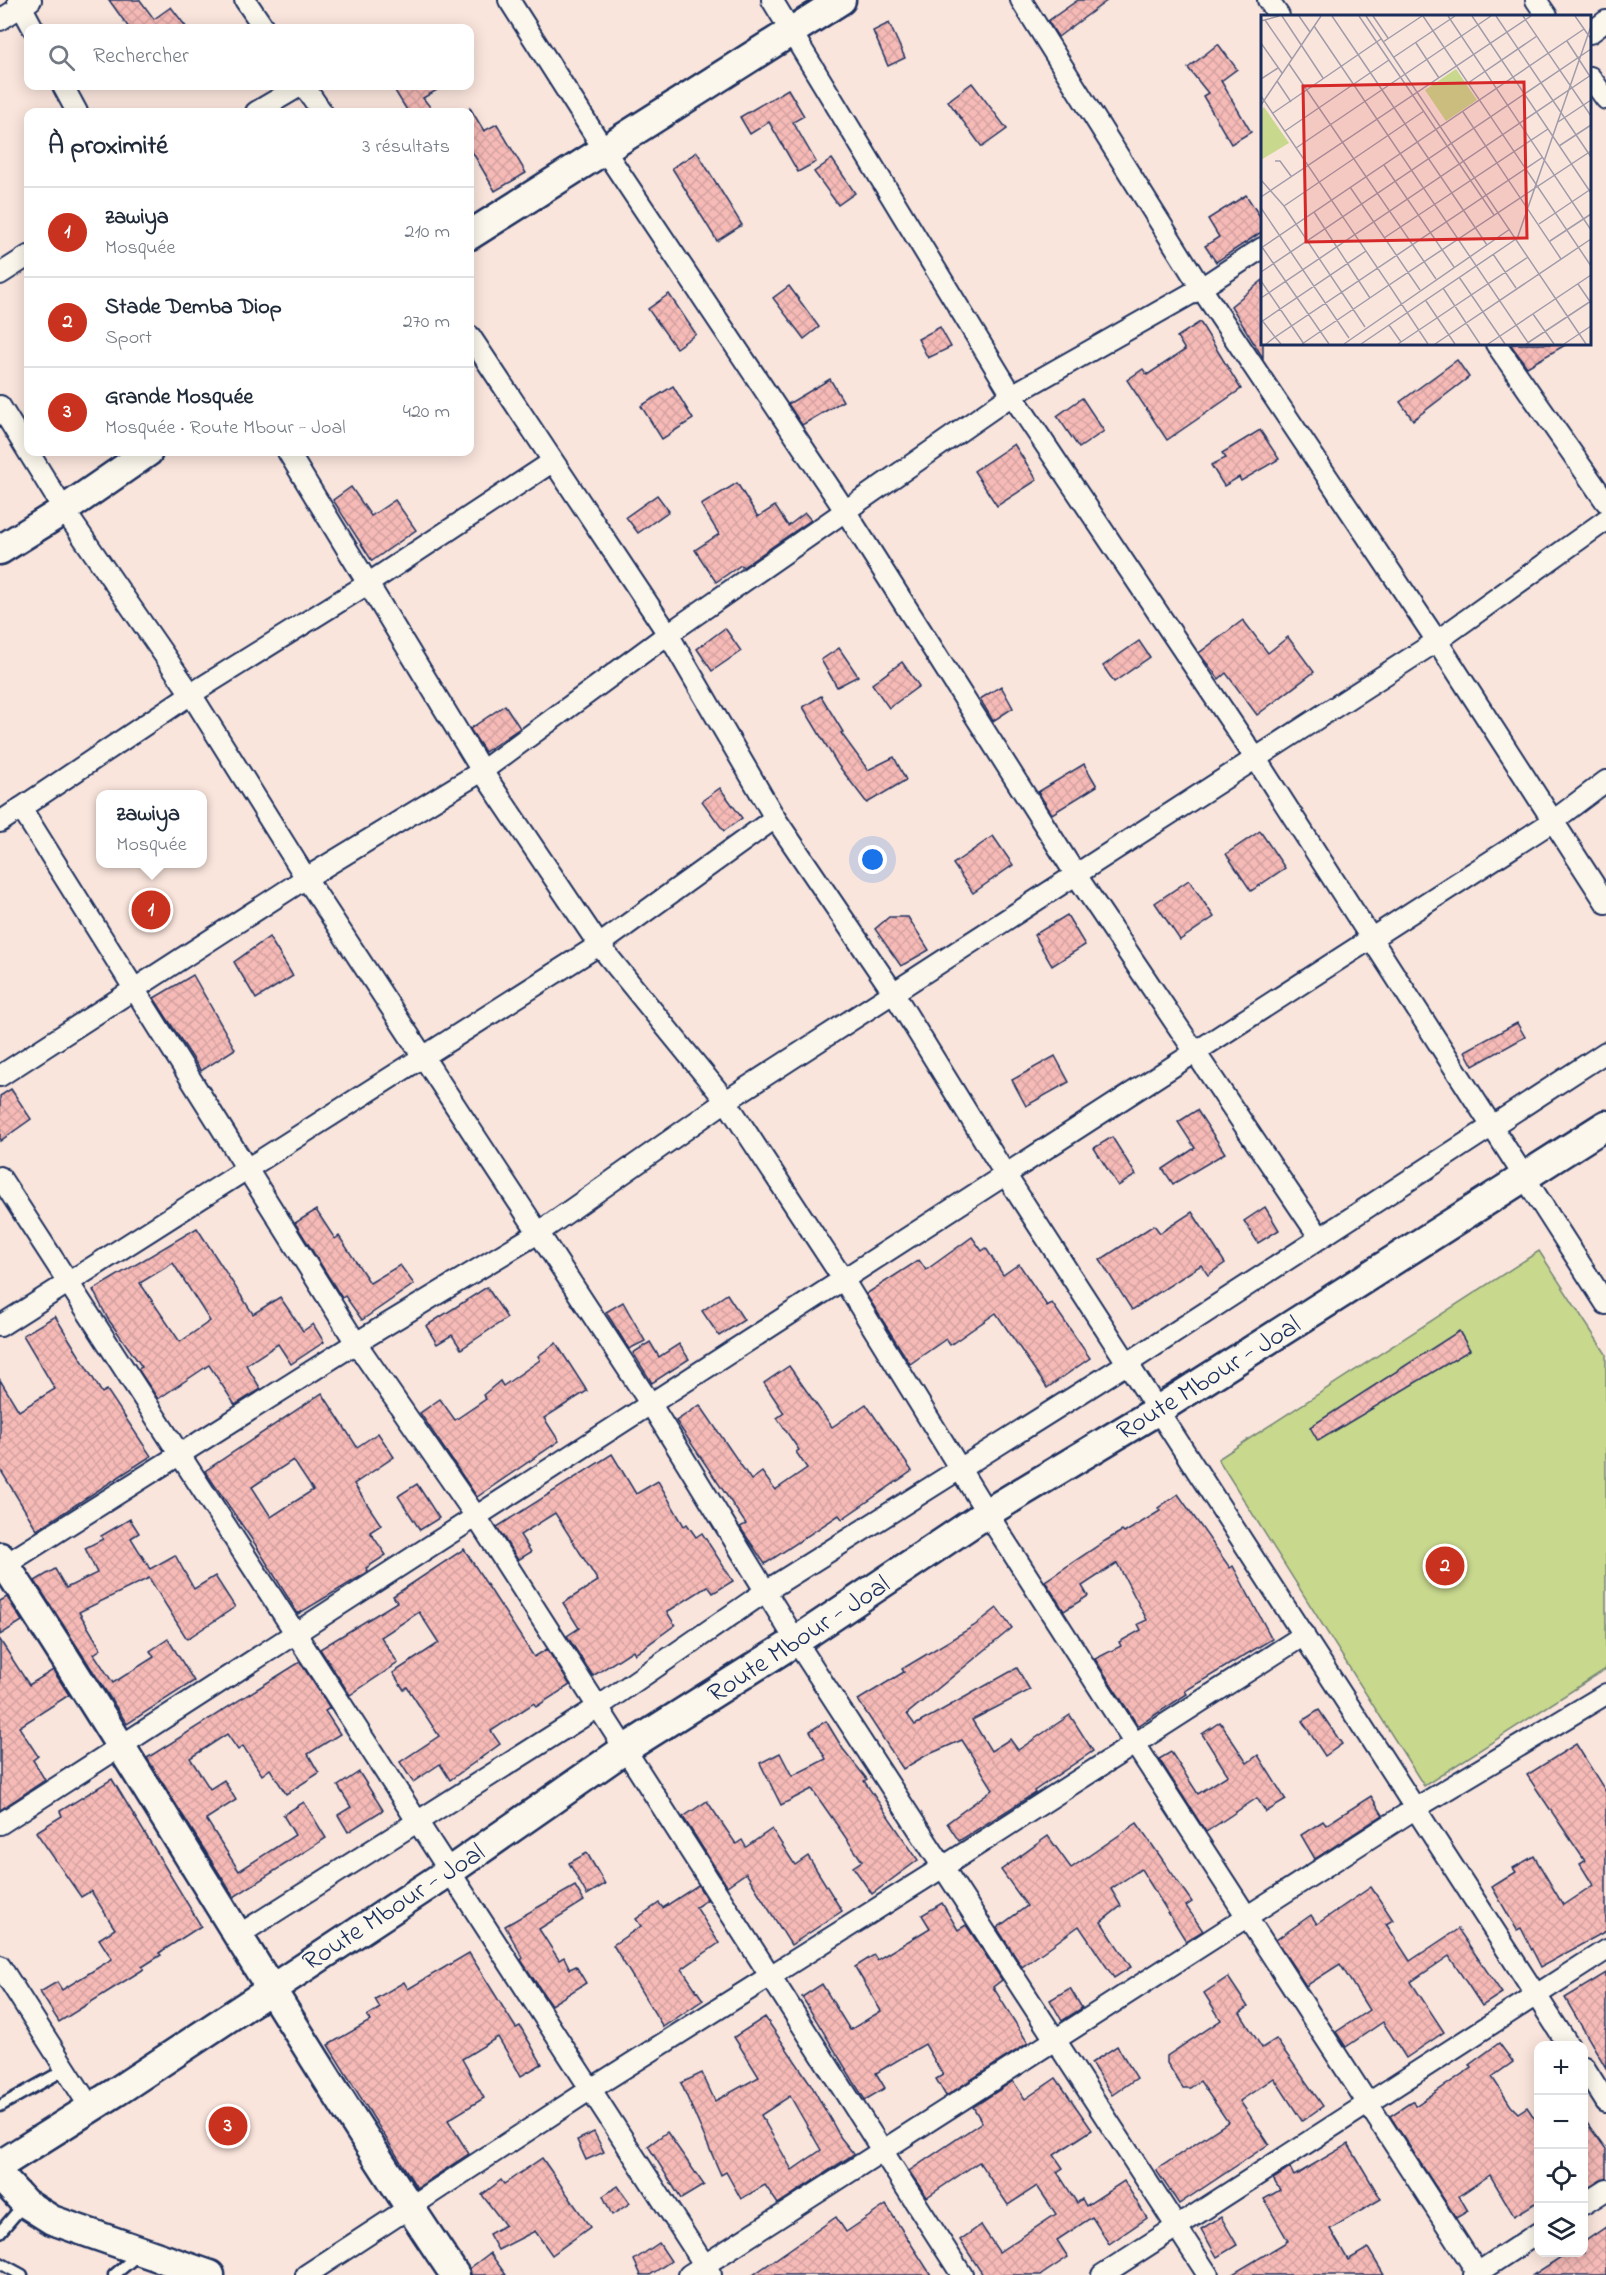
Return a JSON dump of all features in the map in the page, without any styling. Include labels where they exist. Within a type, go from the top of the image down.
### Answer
[{"type":"main road","points":[[474,232],[603,148],[793,32],[841,0]]},
{"type":"main road","points":[[0,550],[64,510],[142,456]]},
{"type":"main road","name":"Route Mbour - Joal","points":[[0,2165],[450,1871],[625,1749],[796,1641],[987,1514],[1158,1410],[1606,1125]]},
{"type":"main road","points":[[2,1563],[122,1744],[269,1989],[455,2275]]},
{"type":"main road","points":[[0,2176],[25,2203],[52,2220],[210,2275]]},
{"type":"street","points":[[245,0],[261,24]]},
{"type":"street","points":[[509,0],[603,148],[846,512],[1076,875],[1194,1054],[1320,1238]]},
{"type":"street","points":[[772,0],[1012,395],[1256,759],[1606,1304]]},
{"type":"street","points":[[1021,0],[1201,288],[1437,641],[1606,903]]},
{"type":"street","points":[[1268,0],[1278,15]]},
{"type":"street","points":[[1536,0],[1546,15]]},
{"type":"street","points":[[0,20],[24,2],[32,24]]},
{"type":"street","points":[[1591,32],[1606,21]]},
{"type":"street","points":[[1591,77],[1606,99]]},
{"type":"street","points":[[65,90],[75,108]]},
{"type":"street","points":[[263,108],[295,90]]},
{"type":"street","points":[[305,90],[319,108]]},
{"type":"street","points":[[0,1076],[306,878],[482,771],[668,633],[1012,395],[1201,288],[1261,249]]},
{"type":"street","points":[[0,274],[24,259]]},
{"type":"street","points":[[474,342],[668,633],[775,818],[893,992],[1005,1174],[1566,2041]]},
{"type":"street","points":[[1497,345],[1606,502]]},
{"type":"street","points":[[0,406],[24,445]]},
{"type":"street","points":[[31,456],[64,510],[191,694],[421,1056],[650,1403],[796,1641],[1208,2275]]},
{"type":"street","points":[[290,456],[482,771],[598,945],[726,1101],[843,1279],[987,1514],[1477,2274],[1534,2236]]},
{"type":"street","points":[[0,822],[191,694],[369,583],[552,462]]},
{"type":"street","points":[[2,1563],[538,1233],[726,1101],[1437,641],[1606,520]]},
{"type":"street","points":[[0,1824],[475,1515],[1194,1054],[1553,821],[1606,782]]},
{"type":"street","points":[[21,808],[357,1343],[475,1515],[962,2275]]},
{"type":"street","points":[[0,1326],[598,945],[775,818]]},
{"type":"street","points":[[237,1936],[598,1707],[766,1591],[1128,1363],[1606,1052]]},
{"type":"street","points":[[0,1177],[178,1456],[295,1632],[591,2089],[701,2271],[882,2150],[1416,1808],[1605,1698]]},
{"type":"street","points":[[306,2275],[591,2089],[771,1977],[1304,1635]]},
{"type":"street","points":[[1102,2275],[1606,1950]]},
{"type":"street","points":[[0,1966],[90,2108]]},
{"type":"street","points":[[1588,2073],[1606,2102]]},
{"type":"street","points":[[1586,2203],[1606,2190]]},
{"type":"lane","points":[[0,2106],[66,2069]]},
{"type":"lane","points":[[0,2232],[25,2203]]},
{"type":"lane","points":[[114,2275],[142,2251]]},
{"type":"lane","points":[[0,2263],[22,2275]]},
{"type":"green space","points":[[1539,1251],[1606,1354],[1606,1669],[1424,1786],[1218,1459]]},
{"type":"building","points":[[109,0],[140,0],[154,19],[171,7],[184,24],[126,24]]},
{"type":"building","points":[[1078,0],[1108,0],[1058,37],[1048,21]]},
{"type":"building","points":[[889,23],[905,58],[888,66],[873,31]]},
{"type":"building","points":[[1218,44],[1237,69],[1221,81],[1251,132],[1231,144],[1203,96],[1208,93],[1188,68]]},
{"type":"building","points":[[972,83],[1007,129],[982,147],[948,101]]},
{"type":"building","points":[[788,89],[804,116],[793,122],[816,162],[798,172],[769,122],[750,134],[740,117]]},
{"type":"building","points":[[394,90],[437,90],[423,98],[431,108],[406,108]]},
{"type":"building","points":[[474,115],[484,131],[497,124],[526,173],[495,191],[474,155]]},
{"type":"building","points":[[697,152],[742,225],[717,241],[672,168]]},
{"type":"building","points":[[832,159],[855,193],[838,205],[814,172]]},
{"type":"building","points":[[1246,195],[1261,218],[1261,232],[1216,262],[1205,246],[1219,237],[1208,219]]},
{"type":"building","points":[[1261,282],[1263,358],[1231,306]]},
{"type":"building","points":[[789,286],[819,327],[804,339],[773,298]]},
{"type":"building","points":[[669,294],[696,334],[676,348],[648,309]]},
{"type":"building","points":[[1200,322],[1241,389],[1167,440],[1127,380],[1143,369],[1147,375],[1185,350],[1177,337]]},
{"type":"building","points":[[940,327],[951,347],[928,358],[918,339]]},
{"type":"building","points":[[1511,345],[1565,345],[1527,367]]},
{"type":"building","points":[[1457,360],[1469,377],[1413,420],[1400,402]]},
{"type":"building","points":[[830,379],[843,401],[802,425],[788,404]]},
{"type":"building","points":[[673,386],[693,419],[662,439],[641,406]]},
{"type":"building","points":[[1082,398],[1104,431],[1079,448],[1057,416]]},
{"type":"building","points":[[1260,430],[1279,459],[1241,481],[1239,477],[1224,486],[1211,465],[1226,458],[1222,453]]},
{"type":"building","points":[[1014,444],[1037,480],[997,506],[974,471]]},
{"type":"building","points":[[737,483],[758,517],[775,506],[788,526],[805,513],[811,520],[743,567],[741,565],[716,582],[695,550],[719,534],[701,505]]},
{"type":"building","points":[[351,487],[371,516],[395,500],[416,530],[372,561],[333,500]]},
{"type":"building","points":[[657,495],[669,511],[638,533],[626,517]]},
{"type":"building","points":[[1243,620],[1268,653],[1288,637],[1314,672],[1257,715],[1226,673],[1219,679],[1199,653]]},
{"type":"building","points":[[725,628],[741,651],[712,671],[697,649]]},
{"type":"building","points":[[1139,641],[1150,657],[1114,682],[1103,666]]},
{"type":"building","points":[[839,648],[858,676],[837,687],[821,660]]},
{"type":"building","points":[[902,662],[919,686],[889,708],[872,684]]},
{"type":"building","points":[[1001,686],[1013,708],[993,721],[980,699]]},
{"type":"building","points":[[821,696],[843,732],[841,733],[868,770],[894,757],[906,780],[867,803],[838,765],[803,707]]},
{"type":"building","points":[[505,705],[520,728],[485,752],[470,729]]},
{"type":"building","points":[[1084,764],[1097,786],[1052,814],[1038,792]]},
{"type":"building","points":[[720,788],[742,818],[724,831],[702,801]]},
{"type":"building","points":[[1260,831],[1285,868],[1251,891],[1226,854]]},
{"type":"building","points":[[993,836],[1013,865],[973,893],[953,864]]},
{"type":"building","points":[[1189,880],[1214,917],[1180,940],[1155,903]]},
{"type":"building","points":[[1067,915],[1085,945],[1052,966],[1034,935]]},
{"type":"building","points":[[889,917],[908,917],[929,950],[901,966],[875,929]]},
{"type":"building","points":[[269,937],[293,976],[256,999],[234,962]]},
{"type":"building","points":[[193,975],[235,1049],[201,1071],[154,998]]},
{"type":"building","points":[[1517,1023],[1525,1037],[1473,1066],[1465,1051]]},
{"type":"building","points":[[1055,1056],[1069,1082],[1026,1106],[1012,1080]]},
{"type":"building","points":[[11,1089],[31,1119],[0,1141],[0,1096]]},
{"type":"building","points":[[1197,1110],[1225,1153],[1173,1184],[1163,1169],[1195,1148],[1178,1122]]},
{"type":"building","points":[[1112,1137],[1136,1175],[1118,1186],[1094,1148]]},
{"type":"building","points":[[1265,1207],[1279,1230],[1258,1243],[1244,1221]]},
{"type":"building","points":[[316,1210],[335,1239],[339,1236],[370,1283],[400,1265],[414,1284],[362,1320],[345,1296],[342,1298],[295,1223]]},
{"type":"building","points":[[1192,1212],[1225,1263],[1208,1275],[1201,1265],[1132,1310],[1100,1260],[1154,1225],[1160,1233]]},
{"type":"building","points":[[197,1228],[253,1314],[280,1297],[303,1331],[313,1324],[324,1342],[291,1364],[278,1344],[246,1365],[261,1389],[235,1405],[209,1365],[158,1399],[138,1369],[142,1367],[108,1319],[93,1290]],"holes":[[[173,1263],[210,1321],[180,1342],[140,1283]]]},
{"type":"building","points":[[972,1237],[982,1251],[986,1248],[1003,1275],[1019,1264],[1047,1306],[1052,1303],[1090,1358],[1047,1388],[996,1313],[950,1345],[946,1339],[910,1364],[866,1294],[919,1260],[926,1270]]},
{"type":"building","points":[[487,1287],[507,1318],[461,1349],[452,1335],[437,1344],[426,1326]]},
{"type":"building","points":[[727,1294],[744,1320],[719,1336],[702,1311]]},
{"type":"building","points":[[623,1302],[645,1341],[629,1349],[606,1312]]},
{"type":"building","points":[[55,1316],[102,1393],[107,1390],[151,1456],[37,1530],[0,1469],[0,1380],[19,1411],[55,1389],[23,1335]]},
{"type":"building","points":[[1459,1331],[1470,1350],[1318,1441],[1310,1427]]},
{"type":"building","points":[[650,1342],[659,1357],[679,1344],[689,1359],[652,1383],[633,1353]]},
{"type":"building","points":[[556,1343],[587,1391],[544,1418],[559,1441],[477,1497],[420,1413],[440,1399],[455,1420],[486,1399],[483,1395],[500,1381],[503,1386],[540,1360],[538,1356]]},
{"type":"building","points":[[789,1366],[832,1427],[866,1404],[912,1471],[842,1519],[839,1515],[765,1564],[740,1527],[746,1524],[676,1421],[700,1405],[751,1480],[762,1472],[775,1490],[807,1468],[796,1452],[799,1450],[777,1418],[784,1413],[764,1383]]},
{"type":"building","points":[[322,1393],[357,1447],[378,1433],[394,1457],[354,1484],[381,1525],[370,1532],[386,1555],[366,1568],[368,1572],[298,1614],[255,1544],[205,1471]],"holes":[[[293,1460],[313,1490],[271,1517],[252,1487]]]},
{"type":"building","points":[[612,1454],[636,1494],[658,1481],[684,1526],[687,1524],[696,1537],[702,1533],[733,1581],[713,1593],[708,1586],[667,1612],[675,1625],[635,1654],[633,1650],[593,1676],[567,1636],[579,1628],[563,1603],[598,1581],[555,1513],[520,1535],[531,1552],[518,1560],[497,1527]]},
{"type":"building","points":[[417,1484],[439,1518],[420,1530],[398,1496]]},
{"type":"building","points":[[1178,1494],[1230,1568],[1233,1566],[1272,1639],[1185,1691],[1187,1694],[1138,1726],[1095,1659],[1121,1646],[1119,1642],[1141,1630],[1138,1624],[1147,1620],[1117,1563],[1082,1586],[1088,1596],[1064,1611],[1045,1581],[1105,1541],[1122,1531],[1124,1533],[1160,1511],[1158,1508]]},
{"type":"building","points":[[130,1519],[139,1533],[131,1538],[150,1569],[175,1555],[194,1589],[215,1576],[235,1607],[187,1639],[149,1578],[79,1612],[101,1649],[94,1654],[113,1683],[154,1657],[150,1651],[168,1639],[194,1681],[127,1724],[35,1581],[55,1569],[66,1588],[97,1573],[85,1548],[103,1539],[101,1536]]},
{"type":"building","points":[[464,1549],[534,1657],[547,1649],[570,1685],[536,1707],[534,1703],[491,1731],[500,1744],[450,1780],[440,1764],[413,1782],[400,1762],[439,1736],[407,1687],[404,1690],[393,1673],[439,1643],[419,1612],[381,1637],[398,1663],[350,1695],[320,1649],[397,1602],[393,1596]]},
{"type":"building","points":[[7,1597],[22,1621],[0,1635],[0,1601]]},
{"type":"building","points":[[997,1608],[1012,1628],[907,1714],[915,1725],[1017,1668],[1030,1690],[972,1720],[991,1751],[1010,1739],[1018,1750],[1070,1715],[1093,1751],[1034,1791],[1035,1793],[959,1841],[947,1823],[993,1789],[962,1740],[925,1756],[903,1769],[858,1700],[904,1672],[902,1669],[974,1626]]},
{"type":"building","points":[[0,1640],[29,1685],[53,1670],[69,1695],[19,1727],[38,1756],[33,1760],[45,1780],[0,1810]]},
{"type":"building","points":[[300,1662],[330,1708],[325,1711],[340,1734],[308,1754],[319,1773],[286,1794],[270,1769],[262,1775],[243,1746],[238,1750],[227,1734],[190,1758],[210,1789],[224,1780],[236,1800],[206,1819],[239,1871],[295,1835],[283,1815],[304,1802],[326,1838],[234,1897],[147,1758]]},
{"type":"building","points":[[1319,1710],[1342,1744],[1325,1756],[1302,1721]]},
{"type":"building","points":[[826,1721],[843,1749],[867,1779],[864,1781],[918,1860],[872,1894],[853,1867],[862,1861],[812,1789],[781,1805],[760,1763],[780,1753],[792,1776],[826,1759],[810,1731]]},
{"type":"building","points":[[1220,1722],[1247,1763],[1258,1755],[1286,1800],[1266,1812],[1257,1798],[1206,1832],[1159,1759],[1171,1752],[1198,1794],[1228,1775],[1202,1734]]},
{"type":"building","points":[[1576,1744],[1606,1792],[1606,1931],[1541,1967],[1521,1928],[1517,1930],[1492,1887],[1516,1872],[1513,1868],[1534,1856],[1563,1905],[1593,1885],[1580,1864],[1585,1861],[1527,1775]]},
{"type":"building","points":[[359,1772],[383,1810],[348,1832],[338,1815],[351,1807],[338,1786]]},
{"type":"building","points":[[112,1779],[201,1926],[159,1953],[161,1955],[142,1967],[144,1969],[59,2022],[40,1992],[57,1982],[62,1990],[112,1959],[99,1939],[115,1929],[91,1891],[81,1897],[36,1832],[62,1816],[60,1811]]},
{"type":"building","points":[[1371,1796],[1383,1815],[1315,1859],[1301,1835],[1323,1821],[1326,1825]]},
{"type":"building","points":[[707,1801],[736,1844],[742,1840],[746,1847],[772,1829],[795,1865],[808,1856],[842,1911],[791,1945],[746,1873],[727,1886],[683,1817]]},
{"type":"building","points":[[1137,1823],[1192,1902],[1186,1906],[1203,1931],[1186,1941],[1141,1869],[1111,1889],[1121,1906],[1101,1922],[1131,1967],[1114,1978],[1079,1926],[1022,1967],[997,1928],[1027,1906],[1001,1870],[1048,1836],[1071,1868]]},
{"type":"building","points":[[587,1853],[605,1884],[587,1895],[569,1863]]},
{"type":"building","points":[[698,1885],[707,1900],[696,1907],[719,1943],[682,1969],[703,2000],[663,2027],[613,1945],[641,1926],[636,1919],[659,1903],[663,1908]]},
{"type":"building","points":[[575,1886],[584,1901],[539,1929],[559,1960],[564,1957],[570,1969],[576,1966],[586,1983],[551,2005],[521,1960],[523,1958],[505,1926]]},
{"type":"building","points":[[1371,1887],[1393,1920],[1386,1924],[1410,1961],[1458,1929],[1502,1993],[1482,2006],[1449,1956],[1411,1982],[1444,2032],[1406,2058],[1383,2022],[1346,2047],[1336,2032],[1369,2010],[1340,1964],[1306,1986],[1276,1940],[1311,1915],[1317,1924]]},
{"type":"building","points":[[942,1903],[958,1930],[966,1925],[1002,1980],[993,1987],[1028,2043],[946,2096],[936,2079],[943,2075],[925,2044],[876,2073],[885,2088],[865,2100],[802,1997],[822,1984],[850,2030],[881,2011],[855,1967],[874,1955],[877,1960],[930,1928],[922,1915]]},
{"type":"building","points":[[469,1953],[516,2028],[520,2026],[542,2064],[521,2076],[498,2037],[462,2059],[484,2098],[448,2120],[469,2154],[417,2188],[328,2045],[370,2021],[367,2016],[380,2008],[375,1999],[404,1982],[408,1989]]},
{"type":"building","points":[[1606,1973],[1606,2068],[1565,1998]]},
{"type":"building","points":[[1228,1977],[1248,2007],[1240,2013],[1262,2048],[1276,2039],[1323,2106],[1302,2121],[1274,2078],[1240,2101],[1269,2144],[1179,2204],[1156,2170],[1228,2122],[1200,2081],[1190,2088],[1183,2088],[1167,2063],[1167,2056],[1221,2020],[1204,1993]]},
{"type":"building","points":[[1070,1988],[1082,2008],[1062,2021],[1050,2000]]},
{"type":"building","points":[[765,2017],[810,2083],[841,2138],[854,2154],[778,2204],[765,2185],[741,2199],[726,2172],[721,2175],[681,2083],[702,2073],[715,2101],[759,2077],[734,2037]],"holes":[[[790,2096],[821,2150],[792,2170],[761,2115]]]},
{"type":"building","points":[[1499,2043],[1513,2062],[1492,2077],[1518,2113],[1527,2107],[1534,2118],[1534,2204],[1514,2216],[1490,2175],[1459,2196],[1468,2211],[1456,2218],[1390,2116],[1413,2101],[1415,2106],[1471,2068],[1469,2065]]},
{"type":"building","points":[[1117,2046],[1137,2078],[1112,2095],[1091,2063]]},
{"type":"building","points":[[1056,2078],[1092,2130],[1054,2155],[1063,2168],[1057,2172],[1077,2203],[1082,2199],[1086,2206],[1124,2181],[1147,2218],[1109,2244],[1092,2217],[1057,2240],[1068,2257],[1041,2275],[983,2275],[960,2240],[981,2225],[999,2252],[1056,2214],[1037,2186],[1008,2205],[979,2162],[927,2197],[909,2171],[982,2122],[973,2107],[1013,2081],[1025,2099]]},
{"type":"building","points":[[1588,2124],[1606,2149],[1606,2178],[1588,2188]]},
{"type":"building","points":[[594,2132],[604,2152],[586,2160],[577,2140]]},
{"type":"building","points":[[667,2132],[704,2185],[681,2199],[648,2146]]},
{"type":"building","points":[[1348,2144],[1381,2199],[1330,2229],[1348,2260],[1368,2248],[1384,2275],[1231,2275],[1288,2241],[1264,2199],[1280,2190],[1273,2179],[1290,2168],[1294,2176]]},
{"type":"building","points":[[542,2158],[590,2227],[552,2255],[535,2231],[498,2250],[489,2234],[505,2225],[482,2195],[501,2180],[504,2184]]},
{"type":"building","points":[[618,2186],[630,2203],[612,2215],[603,2196]]},
{"type":"building","points":[[886,2205],[931,2275],[753,2275],[836,2217],[846,2232]]},
{"type":"building","points":[[1221,2217],[1237,2245],[1217,2257],[1201,2229]]},
{"type":"building","points":[[1606,2227],[1606,2275],[1533,2275],[1561,2257],[1588,2257],[1588,2239]]},
{"type":"building","points":[[659,2243],[671,2261],[650,2275],[641,2275],[634,2260]]},
{"type":"building","points":[[490,2253],[506,2275],[471,2275],[470,2268]]},
{"type":"place","name":"zawiya","points":[[151,910]]},
{"type":"place","name":"Stade Demba Diop","points":[[1445,1566]]},
{"type":"place","name":"Grande Mosquée","points":[[228,2126]]}]
